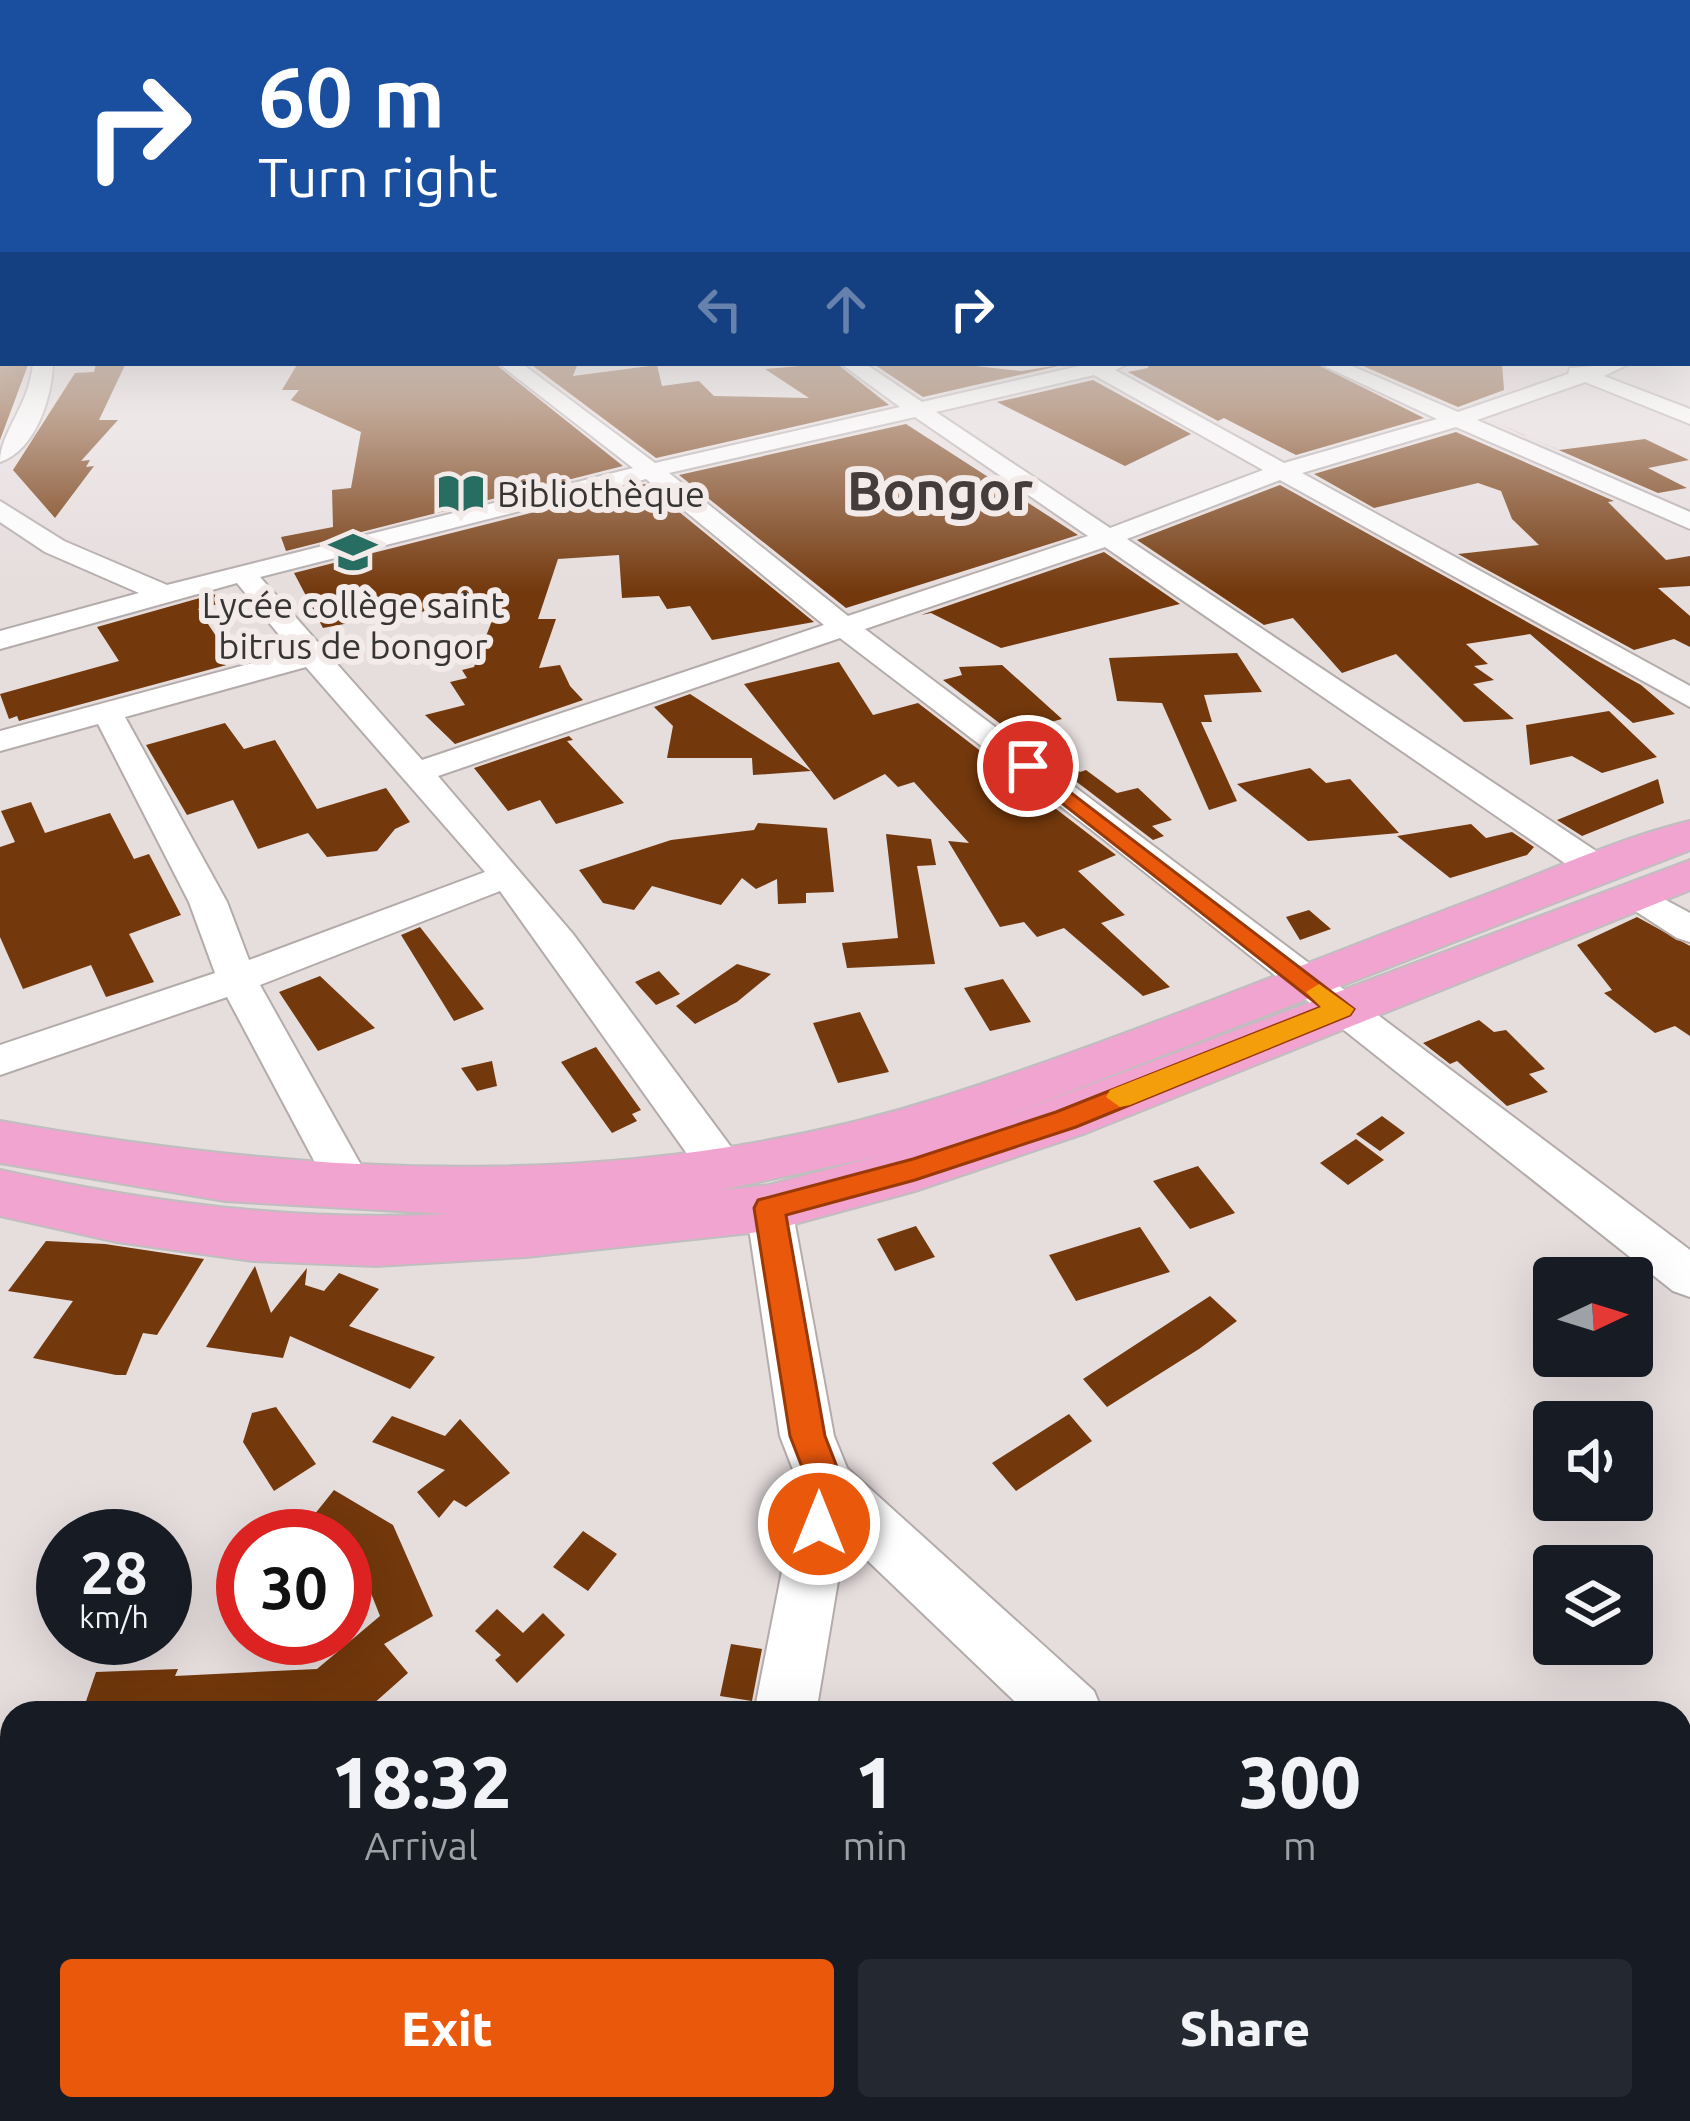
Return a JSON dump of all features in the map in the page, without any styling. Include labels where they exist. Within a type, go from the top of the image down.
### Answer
[{"type":"main road","points":[[0,1193],[117,1219],[230,1234],[376,1242],[526,1233],[769,1208],[915,1169],[1120,1074],[1617,882],[1690,834]]},
{"type":"main road","points":[[1617,882],[1690,874]]},
{"type":"main road","points":[[0,1142],[218,1181],[506,1193],[721,1168],[892,1132],[1120,1074]]},
{"type":"street","points":[[0,455],[26,423],[38,394]]},
{"type":"street","points":[[550,394],[1690,1277]]},
{"type":"street","points":[[897,394],[1690,930]]},
{"type":"street","points":[[0,640],[243,573],[978,394]]},
{"type":"street","points":[[1151,394],[1690,698]]},
{"type":"street","points":[[1400,394],[1690,521]]},
{"type":"street","points":[[418,772],[842,624],[1109,537],[1283,471],[1531,394]]},
{"type":"street","points":[[1632,394],[1690,417]]},
{"type":"street","points":[[0,428],[26,423]]},
{"type":"street","points":[[3,515],[166,595]]},
{"type":"street","points":[[18,550],[53,542]]},
{"type":"street","points":[[243,573],[309,657],[418,772],[507,876],[721,1168]]},
{"type":"street","points":[[0,741],[309,657]]},
{"type":"street","points":[[107,712],[208,902],[237,979],[352,1190]]},
{"type":"street","points":[[1,1054],[237,979],[507,876]]},
{"type":"street","points":[[769,1208],[807,1436],[826,1485],[1059,1701]]},
{"type":"street","points":[[787,1701],[826,1485]]},
{"type":"building","points":[[0,394],[17,394],[0,440]]},
{"type":"building","points":[[62,394],[111,394],[99,420],[118,420],[81,461],[90,460],[86,467],[94,466],[55,518],[13,470]]},
{"type":"building","points":[[296,394],[533,394],[623,466],[286,551],[281,537],[333,527],[332,490],[351,488],[361,432],[291,400]]},
{"type":"building","points":[[570,394],[809,398],[803,394],[875,394],[889,405],[656,458]]},
{"type":"building","points":[[1032,394],[1118,394],[1191,434],[1125,466],[997,402]]},
{"type":"building","points":[[1168,394],[1376,394],[1424,418],[1296,455],[1224,418],[1218,421]]},
{"type":"building","points":[[1428,394],[1493,394],[1458,407]]},
{"type":"building","points":[[1489,420],[1559,450],[1645,439],[1689,460],[1648,468],[1687,488],[1658,493]]},
{"type":"building","points":[[906,424],[1078,535],[846,608],[679,475]]},
{"type":"building","points":[[1456,432],[1614,501],[1608,502],[1666,560],[1690,556],[1690,586],[1658,588],[1690,616],[1690,647],[1674,639],[1634,650],[1458,554],[1539,545],[1512,519],[1501,491],[1478,483],[1374,508],[1314,474]]},
{"type":"building","points":[[645,484],[814,622],[712,640],[690,606],[667,609],[659,596],[622,598],[619,555],[558,559],[538,619],[556,619],[539,668],[560,665],[583,700],[455,744],[425,715],[465,705],[450,682],[467,678],[462,670],[474,667],[495,613],[473,614],[475,608],[402,613],[323,628],[294,573]]},
{"type":"building","points":[[1280,485],[1641,685],[1675,714],[1633,723],[1530,634],[1466,644],[1488,664],[1474,666],[1494,680],[1473,684],[1514,719],[1464,722],[1396,654],[1342,673],[1293,618],[1264,625],[1137,540]]},
{"type":"building","points":[[1104,552],[1180,604],[1001,648],[931,613],[921,615]]},
{"type":"building","points":[[214,594],[222,603],[198,609],[234,663],[19,721],[17,716],[9,719],[0,694],[119,661],[97,627]]},
{"type":"building","points":[[1237,653],[1262,692],[1204,695],[1212,722],[1201,722],[1237,801],[1209,810],[1162,703],[1117,701],[1109,658]]},
{"type":"building","points":[[839,662],[873,715],[918,703],[1116,855],[1078,871],[1125,915],[1101,923],[1170,987],[1143,996],[1064,928],[1037,937],[1024,922],[1000,927],[948,841],[969,843],[914,782],[898,787],[885,774],[834,800],[744,684]]},
{"type":"building","points":[[1002,665],[1062,719],[1029,728],[1080,772],[1086,770],[1117,793],[1138,788],[1172,820],[1152,826],[1164,836],[1153,840],[943,680],[962,675],[959,667]]},
{"type":"building","points":[[690,694],[811,771],[753,775],[752,758],[667,758],[673,726],[654,707]]},
{"type":"building","points":[[1609,711],[1657,757],[1602,773],[1572,756],[1530,765],[1526,725]]},
{"type":"building","points":[[225,723],[244,749],[275,740],[317,809],[386,788],[410,822],[395,829],[377,851],[327,857],[308,833],[258,849],[233,800],[187,815],[146,745]]},
{"type":"building","points":[[569,736],[573,740],[567,741],[624,803],[556,824],[540,800],[508,811],[474,768]]},
{"type":"building","points":[[1310,768],[1326,783],[1350,779],[1399,833],[1308,841],[1237,784]]},
{"type":"building","points":[[1658,779],[1664,803],[1582,836],[1557,820]]},
{"type":"building","points":[[31,802],[45,833],[110,813],[134,859],[149,854],[181,915],[129,934],[154,982],[106,997],[91,965],[23,989],[0,937],[0,847],[15,842],[1,811]]},
{"type":"building","points":[[758,823],[827,828],[834,892],[806,893],[806,903],[778,904],[777,879],[756,889],[742,878],[721,905],[652,886],[634,910],[603,903],[579,870],[671,840],[754,830]]},
{"type":"building","points":[[1471,824],[1486,838],[1512,832],[1534,847],[1527,855],[1450,878],[1397,836]]},
{"type":"building","points":[[886,834],[931,839],[936,865],[917,866],[935,964],[847,968],[842,943],[898,938]]},
{"type":"building","points":[[1309,910],[1331,929],[1300,940],[1286,917]]},
{"type":"building","points":[[1637,917],[1690,946],[1690,1036],[1675,1026],[1655,1033],[1604,993],[1612,990],[1577,945]]},
{"type":"building","points":[[420,927],[484,1009],[454,1021],[401,935]]},
{"type":"building","points":[[737,964],[771,974],[737,1002],[695,1024],[676,1006]]},
{"type":"building","points":[[659,971],[680,994],[656,1005],[635,982]]},
{"type":"building","points":[[320,976],[375,1028],[318,1051],[279,992]]},
{"type":"building","points":[[1003,979],[1031,1022],[990,1031],[964,988]]},
{"type":"building","points":[[860,1012],[889,1072],[838,1083],[813,1023]]},
{"type":"building","points":[[1479,1020],[1494,1032],[1506,1030],[1545,1069],[1529,1074],[1548,1092],[1507,1106],[1457,1061],[1450,1064],[1423,1043]]},
{"type":"building","points":[[596,1047],[641,1110],[632,1114],[637,1121],[612,1133],[561,1062]]},
{"type":"building","points":[[492,1061],[497,1086],[477,1091],[461,1068]]},
{"type":"building","points":[[1382,1116],[1405,1133],[1380,1151],[1356,1134]]},
{"type":"building","points":[[1356,1139],[1384,1160],[1348,1185],[1320,1163]]},
{"type":"building","points":[[1198,1166],[1235,1213],[1190,1229],[1153,1181]]},
{"type":"building","points":[[916,1226],[935,1257],[895,1271],[877,1239]]},
{"type":"building","points":[[1140,1227],[1170,1272],[1076,1301],[1049,1255]]},
{"type":"building","points":[[46,1241],[105,1244],[204,1259],[157,1335],[143,1333],[126,1375],[116,1375],[33,1358],[73,1301],[8,1291]]},
{"type":"building","points":[[255,1266],[271,1313],[307,1268],[305,1285],[324,1291],[339,1273],[379,1289],[349,1326],[435,1357],[410,1389],[290,1336],[283,1358],[206,1347]]},
{"type":"building","points":[[1210,1296],[1237,1321],[1199,1349],[1107,1407],[1083,1379]]},
{"type":"building","points":[[276,1407],[316,1464],[274,1491],[243,1442],[252,1413]]},
{"type":"building","points":[[1069,1414],[1092,1441],[1016,1491],[992,1463]]},
{"type":"building","points":[[392,1416],[445,1436],[460,1419],[510,1473],[466,1507],[454,1500],[439,1518],[417,1492],[445,1470],[372,1442]]},
{"type":"building","points":[[334,1490],[366,1509],[319,1509]]},
{"type":"building","points":[[372,1513],[393,1525],[433,1616],[384,1644],[408,1673],[376,1701],[86,1701],[96,1672],[178,1669],[175,1676],[372,1665],[372,1623],[380,1616],[372,1596]]},
{"type":"building","points":[[583,1531],[617,1554],[588,1591],[553,1567]]},
{"type":"building","points":[[497,1609],[523,1633],[543,1613],[565,1635],[517,1683],[495,1660],[501,1655],[475,1631]]},
{"type":"building","points":[[731,1644],[762,1649],[752,1701],[720,1696]]},
{"type":"slow traffic","points":[[1120,1097],[1340,1009],[1319,992]]},
{"type":"place","name":"Bibliothèque","points":[[461,493]]},
{"type":"place","name":"Lycée collège saint bitrus de bongor","points":[[353,552]]},
{"type":"district","name":"Bongor","points":[[940,490]]},
{"type":"route","points":[[819,1524],[826,1485],[807,1436],[769,1208],[915,1169],[1066,1119],[1340,1009],[1028,766]]}]
